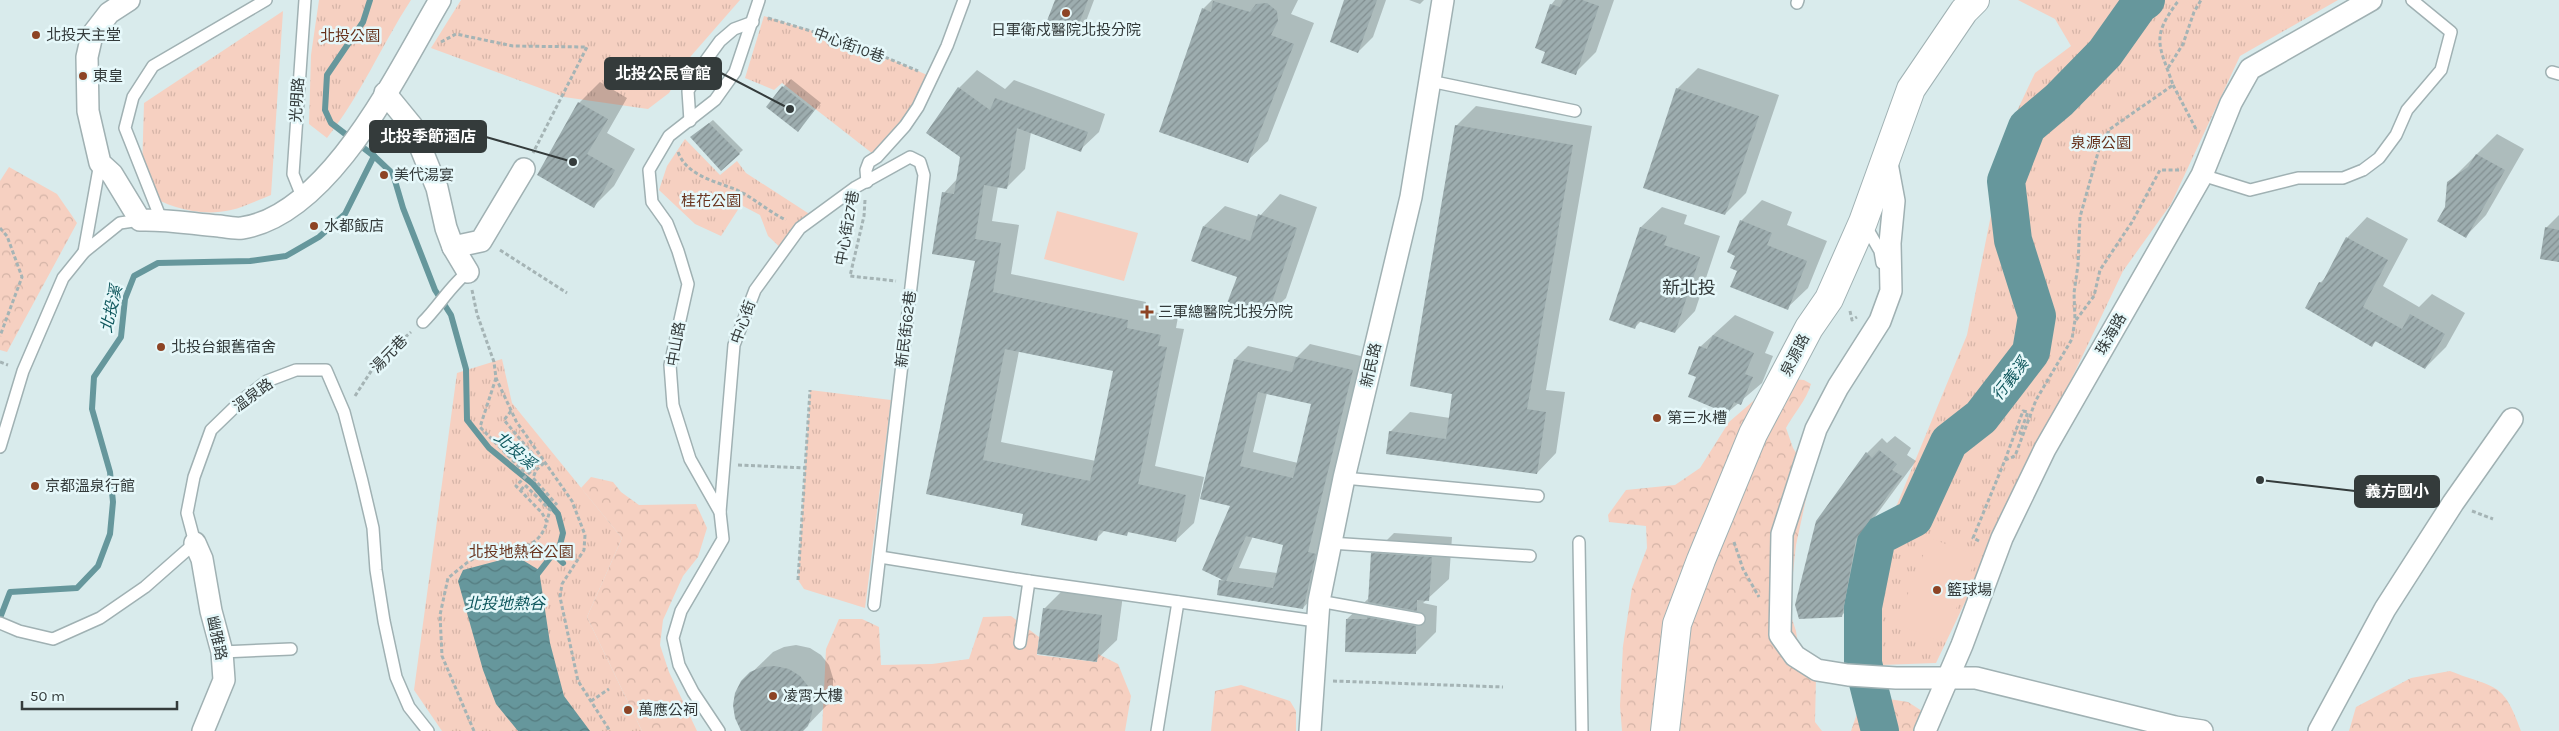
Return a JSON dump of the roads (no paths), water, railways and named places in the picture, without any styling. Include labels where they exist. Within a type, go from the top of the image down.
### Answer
[{"type":"street","points":[[129,0],[109,13],[92,35],[86,57],[88,111],[100,163],[112,174],[150,219],[241,228],[272,218],[303,199],[338,165],[365,127],[440,0]]},
{"type":"street","name":"新民路","points":[[1310,731],[1318,611],[1330,543],[1411,197],[1443,0]]},
{"type":"street","name":"泉源路","points":[[1665,731],[1677,624],[1694,578],[1754,434],[1809,328],[1829,299],[1863,222],[1911,89],[1964,11],[1975,0]]},
{"type":"street","name":"珠海路","points":[[1925,731],[2002,538],[2045,449],[2202,175],[2231,103],[2250,69],[2371,0]]},
{"type":"street","points":[[385,93],[412,126],[437,188],[446,228],[462,277]]},
{"type":"street","points":[[1886,157],[1894,202],[1890,243],[1891,291],[1880,322],[1838,387],[1816,429],[1782,534],[1780,635],[1795,656],[1818,670],[1848,675],[1896,678],[1976,678],[2175,727],[2202,731]]},
{"type":"street","points":[[453,248],[481,241],[524,169]]},
{"type":"street","points":[[2319,731],[2386,610],[2452,503],[2512,419]]},
{"type":"street","name":"幽雅路","points":[[195,543],[202,560],[211,611],[222,652],[224,680],[203,731]]},
{"type":"lane","points":[[0,447],[26,362],[63,278],[84,252],[120,223],[150,219],[126,128],[133,97],[153,66],[266,0]]},
{"type":"lane","name":"光明路","points":[[303,199],[292,174],[305,0]]},
{"type":"lane","name":"中山路","points":[[719,731],[693,692],[679,665],[673,638],[681,611],[723,539],[720,512],[690,460],[672,405],[670,365],[688,284],[666,223],[652,202],[649,170],[668,136],[715,100],[735,72],[759,0]]},
{"type":"lane","points":[[867,182],[866,170],[869,162],[877,156],[904,126],[918,107],[964,0]]},
{"type":"lane","points":[[2202,175],[2250,190],[2298,178],[2343,178],[2364,170],[2379,158],[2396,135],[2407,110],[2441,70],[2451,32],[2412,0]]},
{"type":"lane","points":[[690,121],[688,91],[704,63],[720,41],[734,29],[753,22]]},
{"type":"lane","points":[[1430,81],[1574,110]]},
{"type":"lane","name":"新民街62巷","points":[[867,182],[910,157],[920,162],[924,175],[874,606]]},
{"type":"lane","points":[[84,252],[100,163]]},
{"type":"lane","name":"中心街","points":[[720,512],[734,344],[755,290],[800,228],[856,187],[867,182]]},
{"type":"lane","points":[[1863,222],[1880,251],[1884,310]]},
{"type":"lane","points":[[423,322],[462,277]]},
{"type":"lane","name":"溫泉路","points":[[195,543],[187,513],[194,477],[211,430],[241,400],[268,381],[296,370],[326,370],[344,412],[373,528],[376,570],[396,678],[409,707],[428,731]]},
{"type":"lane","points":[[1344,478],[1538,496]]},
{"type":"lane","points":[[1579,542],[1582,731]]},
{"type":"lane","points":[[0,623],[20,631],[53,639],[100,618],[146,587],[195,543]]},
{"type":"lane","points":[[1330,543],[1530,556]]},
{"type":"lane","points":[[880,558],[1178,602],[1419,619]]},
{"type":"lane","points":[[1020,643],[1029,581]]},
{"type":"lane","points":[[1157,731],[1178,602]]},
{"type":"lane","points":[[222,652],[291,649]]},
{"type":"water","name":"北投地熱谷","points":[[516,556],[539,570],[550,643],[564,696],[590,731],[518,731],[496,704],[483,670],[458,581],[463,570]]},
{"type":"waterway","name":"北投溪","points":[[370,0],[363,22],[327,75],[325,110],[331,123],[374,156],[393,174],[403,208],[435,290],[451,315],[466,369],[467,420],[489,448],[533,484],[558,514],[563,533],[560,545],[536,576]]},
{"type":"waterway","name":"行義溪","points":[[1880,731],[1863,663],[1863,607],[1877,537],[1914,518],[1949,442],[1981,417],[2031,352],[2037,316],[2013,240],[2006,181],[2027,127],[2059,100],[2105,53],[2139,5],[2146,0]]},
{"type":"waterway","name":"北投溪","points":[[0,618],[10,592],[77,588],[98,566],[110,534],[113,502],[110,472],[92,409],[94,377],[121,337],[125,299],[134,276],[158,263],[250,261],[286,256],[319,237],[345,214],[374,156]]},
{"type":"waterway","points":[[554,554],[563,563]]},
{"type":"waterway","points":[[1863,663],[1876,667]]},
{"type":"place","name":"日軍衛戍醫院北投分院","points":[[1066,13]]},
{"type":"place","name":"北投天主堂","points":[[36,35]]},
{"type":"place","name":"東皇","points":[[83,76]]},
{"type":"place","name":"北投公民會館","points":[[790,109]]},
{"type":"place","name":"北投季節酒店","points":[[573,162]]},
{"type":"place","name":"美代湯宴","points":[[384,175]]},
{"type":"place","name":"水都飯店","points":[[314,226]]},
{"type":"place","name":"三軍總醫院北投分院","points":[[1147,312]]},
{"type":"place","name":"北投台銀舊宿舍","points":[[161,347]]},
{"type":"place","name":"第三水槽","points":[[1657,418]]},
{"type":"place","name":"義方國小","points":[[2260,480]]},
{"type":"place","name":"京都溫泉行館","points":[[35,486]]},
{"type":"place","name":"籃球場","points":[[1937,590]]},
{"type":"place","name":"凌霄大樓","points":[[773,696]]},
{"type":"place","name":"萬應公祠","points":[[628,710]]},
{"type":"district","name":"新北投","points":[[1689,288]]},
{"type":"park label","name":"北投公園","points":[[350,36]]},
{"type":"park label","name":"泉源公園","points":[[2101,143]]},
{"type":"park label","name":"桂花公園","points":[[711,201]]},
{"type":"park label","name":"北投地熱谷公園","points":[[521,552]]}]
